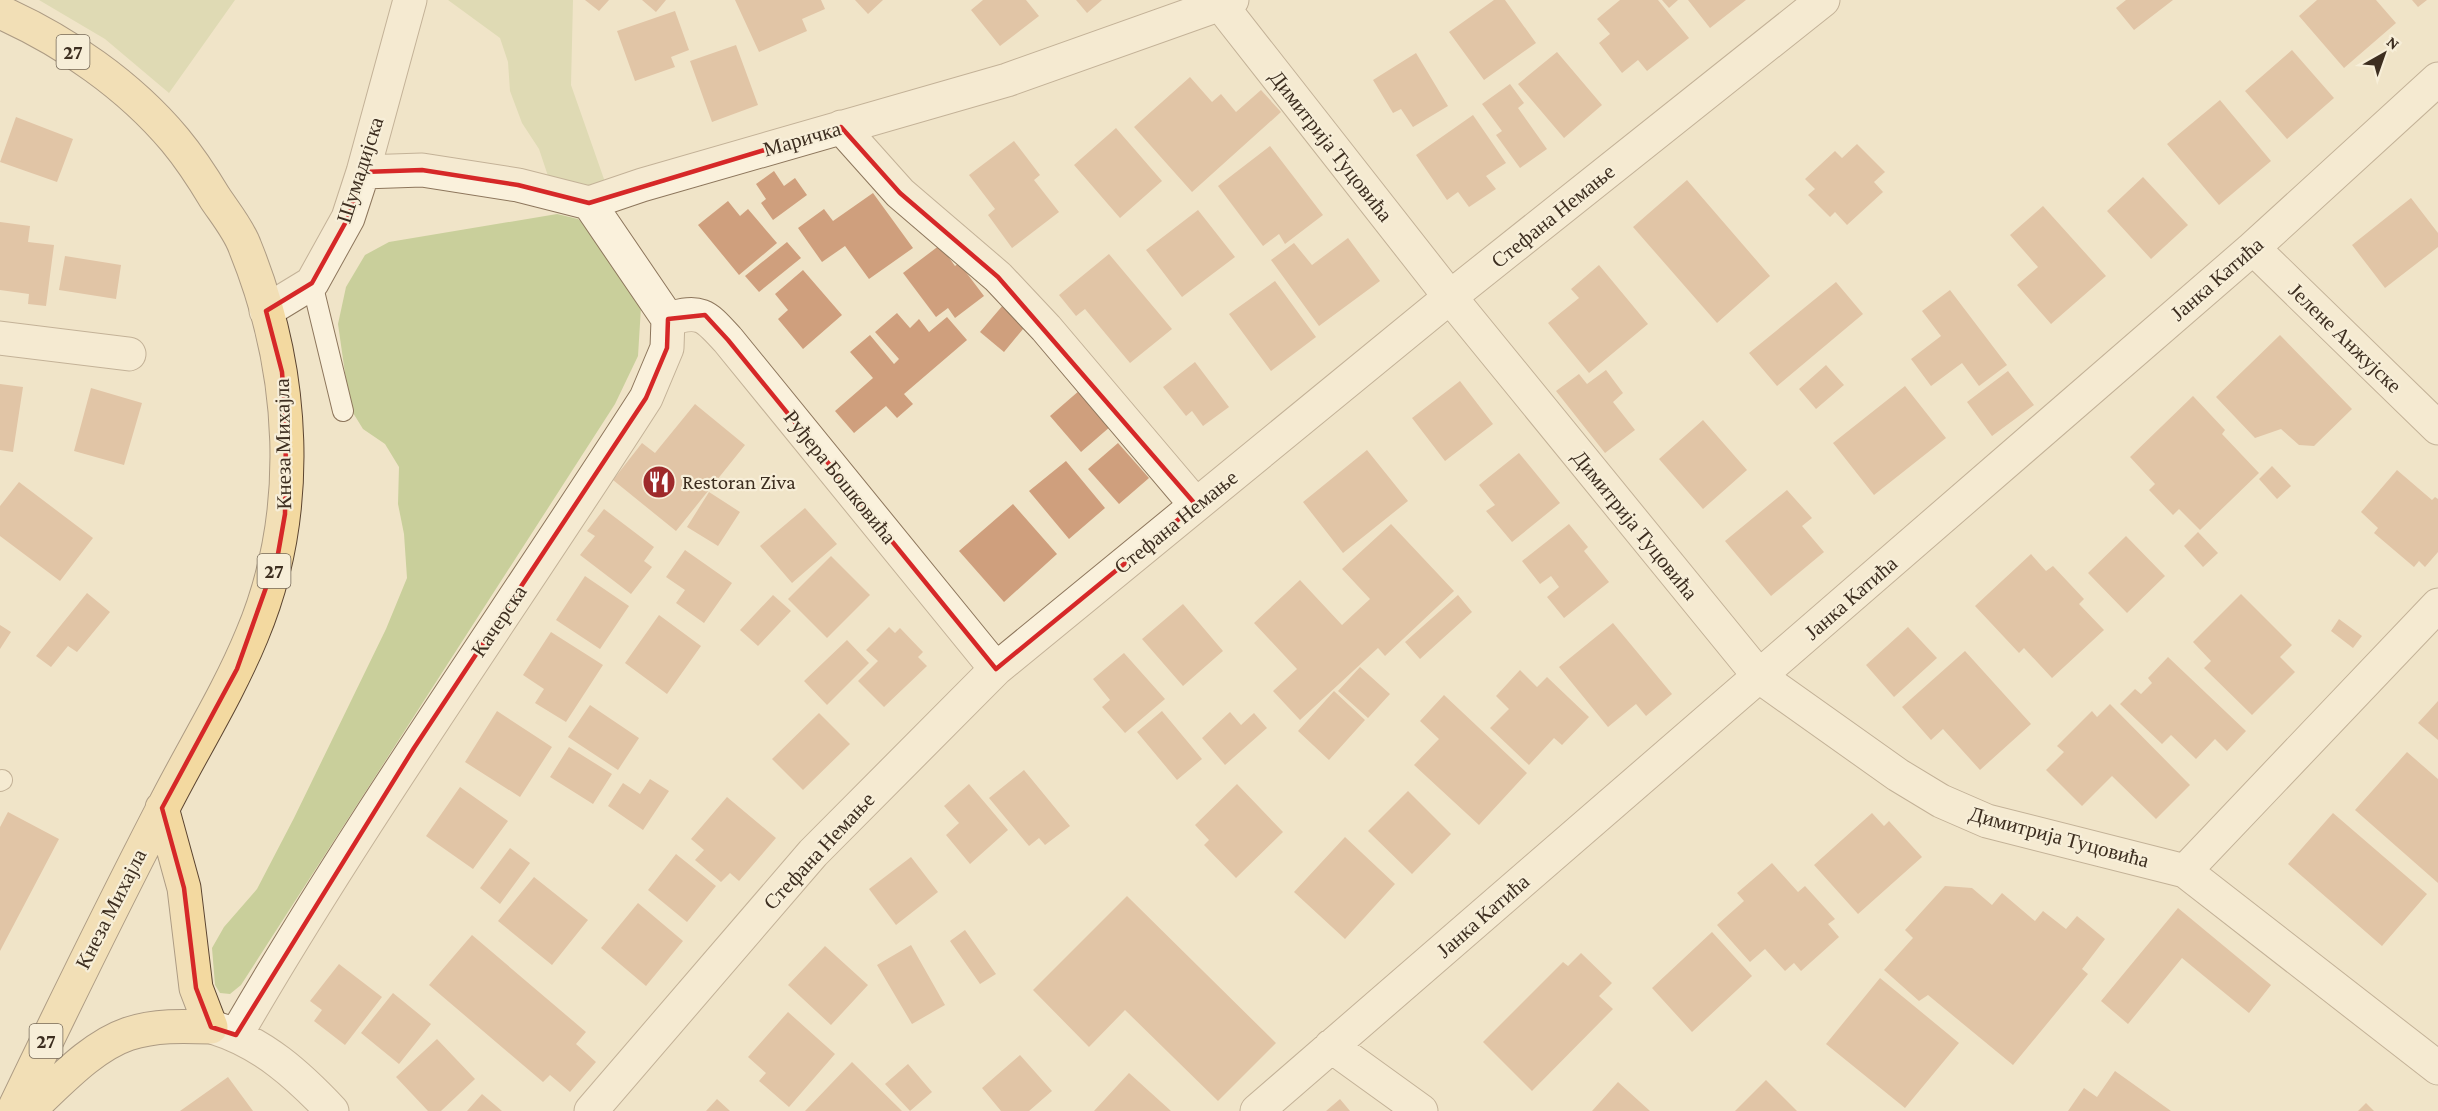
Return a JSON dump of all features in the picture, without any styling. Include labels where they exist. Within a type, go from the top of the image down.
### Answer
[{"type":"main road","name":"Кнеза Михајла","points":[[0,12],[26,23],[90,63],[139,104],[175,140],[245,244],[266,310],[282,372],[286,427],[285,514],[278,554],[267,594],[237,669],[162,808],[13,1111]]},
{"type":"main road","points":[[162,808],[184,888],[196,988],[223,1031]]},
{"type":"main road","points":[[28,1111],[98,1050],[127,1034],[165,1026],[223,1031]]},
{"type":"street","name":"Шумадијска","points":[[312,283],[348,218],[363,172],[410,0]]},
{"type":"street","name":"Стефана Немање","points":[[591,1111],[813,853],[996,669],[1450,297],[1823,0]]},
{"type":"street","name":"Димитрија Туцовића","points":[[1223,2],[1450,297],[1760,677],[1898,775],[1941,801],[1987,821],[2185,871],[2438,1068]]},
{"type":"street","name":"Маричка","points":[[589,203],[1007,80],[1223,2]]},
{"type":"street","name":"Јанка Катића","points":[[1257,1111],[2253,248],[2438,79]]},
{"type":"street","points":[[841,127],[900,192],[998,277],[1046,328],[1196,505]]},
{"type":"street","points":[[363,172],[422,170],[518,185],[589,203],[668,319]]},
{"type":"street","name":"Јелене Анжујске","points":[[2253,248],[2438,428]]},
{"type":"street","points":[[266,310],[312,283]]},
{"type":"street","name":"Руђера Бошковића","points":[[668,319],[687,313],[705,315],[728,340],[996,669]]},
{"type":"street","name":"Качерска","points":[[223,1031],[290,941],[414,748],[646,398],[667,348],[668,319]]},
{"type":"street","points":[[0,338],[129,354]]},
{"type":"street","points":[[2185,871],[2438,605]]},
{"type":"street","points":[[223,1031],[292,1071],[332,1111]]},
{"type":"street","points":[[1331,1046],[1420,1111]]},
{"type":"lane","points":[[312,283],[343,411]]},
{"type":"highlighted area","points":[[841,127],[900,193],[998,277],[1196,505],[996,669],[728,340],[705,315],[668,319],[667,348],[646,398],[414,748],[236,1035],[211,1027],[196,988],[184,888],[162,808],[237,669],[278,554],[285,514],[286,427],[282,372],[266,311],[312,283],[348,218],[363,172],[422,170],[518,185],[589,203]]},
{"type":"green space","points":[[39,0],[235,0],[169,93],[105,39]]},
{"type":"green space","points":[[448,0],[573,0],[571,85],[605,182],[592,189],[550,182],[539,149],[522,123],[510,91],[508,62],[500,38]]},
{"type":"green space","points":[[557,214],[578,219],[595,233],[641,307],[638,356],[615,404],[241,985],[230,994],[220,993],[215,985],[212,948],[224,927],[257,889],[386,629],[407,578],[404,534],[398,504],[399,467],[385,444],[363,429],[350,408],[338,324],[346,287],[365,255],[389,242]]},
{"type":"building","points":[[585,0],[609,0],[599,11]]},
{"type":"building","points":[[642,0],[666,0],[656,12]]},
{"type":"building","points":[[735,0],[821,0],[825,9],[802,19],[807,31],[759,52]]},
{"type":"building","points":[[855,0],[883,0],[868,14]]},
{"type":"building","points":[[983,0],[1026,0],[1039,16],[1000,46],[971,10]]},
{"type":"building","points":[[1076,0],[1102,0],[1087,13]]},
{"type":"building","points":[[1494,0],[1505,0],[1536,43],[1484,80],[1449,32]]},
{"type":"building","points":[[1620,0],[1658,0],[1689,38],[1647,71],[1638,60],[1622,73],[1599,43],[1610,34],[1597,19]]},
{"type":"building","points":[[1662,0],[1678,0],[1669,8]]},
{"type":"building","points":[[1688,0],[1746,0],[1710,28]]},
{"type":"building","points":[[2126,0],[2173,0],[2134,30],[2116,8]]},
{"type":"building","points":[[2317,0],[2376,0],[2396,23],[2344,68],[2299,16]]},
{"type":"building","points":[[2412,0],[2427,0],[2418,7]]},
{"type":"building","points":[[675,11],[689,50],[671,57],[675,67],[635,81],[617,31]]},
{"type":"building","points":[[736,45],[758,105],[712,122],[690,61]]},
{"type":"building","points":[[2292,50],[2334,98],[2287,139],[2245,91]]},
{"type":"building","points":[[1557,52],[1602,105],[1564,138],[1518,84]]},
{"type":"building","points":[[1416,53],[1448,106],[1413,127],[1401,109],[1393,113],[1373,80]]},
{"type":"building","points":[[1190,77],[1212,102],[1221,94],[1236,112],[1261,90],[1281,112],[1192,192],[1134,127]]},
{"type":"building","points":[[1510,84],[1524,103],[1518,108],[1547,149],[1520,168],[1496,135],[1502,131],[1482,104]]},
{"type":"building","points":[[2220,100],[2271,161],[2219,205],[2167,144]]},
{"type":"building","points":[[1473,115],[1506,163],[1486,176],[1496,189],[1469,207],[1458,192],[1447,200],[1416,155]]},
{"type":"building","points":[[16,117],[73,139],[57,182],[0,162]]},
{"type":"building","points":[[1116,128],[1162,181],[1120,218],[1074,165]]},
{"type":"building","points":[[1014,141],[1040,175],[1034,180],[1059,212],[1012,248],[988,215],[995,209],[969,175]]},
{"type":"building","points":[[1857,144],[1885,172],[1874,182],[1883,192],[1847,225],[1835,212],[1830,217],[1808,195],[1815,189],[1805,179],[1835,151],[1842,158]]},
{"type":"building","points":[[1270,146],[1323,215],[1285,244],[1279,234],[1263,246],[1218,186]]},
{"type":"building","points":[[774,171],[784,186],[795,178],[807,195],[773,220],[761,203],[766,199],[756,184]]},
{"type":"building","points":[[2143,177],[2188,225],[2151,259],[2107,211]]},
{"type":"building","points":[[1687,180],[1770,276],[1717,323],[1633,227]]},
{"type":"building","points":[[873,193],[913,248],[869,279],[845,246],[822,262],[798,228],[824,209],[833,221]]},
{"type":"building","points":[[2411,198],[2438,233],[2438,247],[2385,288],[2352,245]]},
{"type":"building","points":[[728,201],[740,216],[748,209],[777,243],[739,275],[698,225]]},
{"type":"building","points":[[2043,206],[2106,276],[2051,324],[2017,285],[2038,267],[2010,235]]},
{"type":"building","points":[[1198,210],[1235,257],[1182,297],[1146,250]]},
{"type":"building","points":[[0,222],[30,226],[28,242],[54,245],[46,306],[28,304],[29,294],[0,290]]},
{"type":"building","points":[[1348,238],[1380,281],[1319,326],[1271,260],[1294,243],[1312,265]]},
{"type":"building","points":[[787,242],[801,258],[759,292],[745,276]]},
{"type":"building","points":[[940,245],[955,266],[959,263],[984,296],[955,318],[948,308],[936,317],[903,273]]},
{"type":"building","points":[[1109,254],[1172,329],[1130,363],[1085,309],[1076,316],[1059,295]]},
{"type":"building","points":[[65,256],[121,265],[116,299],[59,290]]},
{"type":"building","points":[[1599,265],[1648,324],[1589,373],[1548,323],[1579,298],[1571,289]]},
{"type":"building","points":[[803,270],[842,315],[803,349],[778,319],[788,310],[775,294]]},
{"type":"building","points":[[1275,281],[1316,337],[1271,371],[1229,314]]},
{"type":"building","points":[[1836,282],[1863,314],[1777,386],[1749,353]]},
{"type":"building","points":[[1950,290],[2007,365],[1979,386],[1962,363],[1931,386],[1911,359],[1941,336],[1922,311]]},
{"type":"building","points":[[1004,304],[1028,323],[1004,352],[980,332]]},
{"type":"building","points":[[897,313],[910,328],[919,319],[929,332],[947,317],[967,340],[904,394],[913,404],[897,418],[886,406],[854,433],[835,411],[873,378],[850,352],[870,335],[894,364],[899,359],[875,332]]},
{"type":"building","points":[[2280,335],[2352,409],[2314,446],[2299,445],[2281,429],[2255,438],[2216,397]]},
{"type":"building","points":[[1195,362],[1229,407],[1203,426],[1192,411],[1186,416],[1163,387]]},
{"type":"building","points":[[1826,365],[1844,385],[1816,409],[1799,389]]},
{"type":"building","points":[[1606,370],[1623,393],[1613,402],[1635,430],[1605,453],[1556,391],[1579,374],[1587,384]]},
{"type":"building","points":[[2008,371],[2034,405],[1992,436],[1967,402]]},
{"type":"building","points":[[1460,381],[1493,424],[1445,461],[1412,418]]},
{"type":"building","points":[[0,384],[23,387],[13,452],[0,450]]},
{"type":"building","points":[[1905,386],[1946,438],[1874,495],[1833,443]]},
{"type":"building","points":[[91,388],[142,403],[124,465],[74,451]]},
{"type":"building","points":[[1080,390],[1111,426],[1081,452],[1050,416]]},
{"type":"building","points":[[2193,396],[2225,430],[2222,434],[2259,473],[2200,530],[2179,509],[2173,515],[2149,490],[2155,484],[2130,457]]},
{"type":"building","points":[[695,404],[745,445],[676,531],[613,480],[642,443],[655,453]]},
{"type":"building","points":[[1703,420],[1747,470],[1703,509],[1659,459]]},
{"type":"building","points":[[1118,443],[1149,478],[1119,504],[1088,469]]},
{"type":"building","points":[[1367,450],[1408,501],[1343,553],[1303,502]]},
{"type":"building","points":[[1519,453],[1560,503],[1512,542],[1486,511],[1495,505],[1479,485]]},
{"type":"building","points":[[1066,461],[1105,508],[1069,539],[1029,491]]},
{"type":"building","points":[[2272,466],[2291,486],[2277,499],[2259,479]]},
{"type":"building","points":[[2397,470],[2432,500],[2435,497],[2438,499],[2438,552],[2425,567],[2419,561],[2414,567],[2374,533],[2378,528],[2361,512]]},
{"type":"building","points":[[19,482],[93,538],[60,581],[0,536],[0,506]]},
{"type":"building","points":[[1787,490],[1812,518],[1802,526],[1824,552],[1771,596],[1725,541]]},
{"type":"building","points":[[709,492],[740,512],[718,546],[687,527]]},
{"type":"building","points":[[1013,504],[1057,554],[1004,602],[959,551]]},
{"type":"building","points":[[805,508],[837,544],[792,583],[760,546]]},
{"type":"building","points":[[604,509],[654,547],[644,561],[652,567],[631,594],[580,555],[595,536],[587,531]]},
{"type":"building","points":[[1391,524],[1454,591],[1385,656],[1378,648],[1300,720],[1273,691],[1297,669],[1254,623],[1300,580],[1342,625],[1370,599],[1342,569]]},
{"type":"building","points":[[1569,524],[1588,547],[1584,551],[1609,582],[1564,618],[1547,597],[1559,587],[1551,576],[1540,584],[1522,561]]},
{"type":"building","points":[[2198,532],[2218,553],[2203,567],[2184,546]]},
{"type":"building","points":[[2126,536],[2165,576],[2127,613],[2088,573]]},
{"type":"building","points":[[685,550],[732,583],[704,623],[676,603],[685,590],[666,577]]},
{"type":"building","points":[[2031,554],[2046,571],[2053,566],[2084,599],[2079,604],[2104,630],[2052,678],[2024,648],[2019,653],[1975,606]]},
{"type":"building","points":[[831,556],[870,595],[827,638],[788,599]]},
{"type":"building","points":[[585,576],[629,606],[600,649],[556,620]]},
{"type":"building","points":[[87,593],[110,612],[77,652],[68,646],[51,667],[36,656]]},
{"type":"building","points":[[2241,594],[2292,645],[2280,657],[2295,672],[2252,715],[2204,668],[2211,661],[2193,642]]},
{"type":"building","points":[[773,595],[791,611],[758,646],[740,630]]},
{"type":"building","points":[[1458,595],[1472,612],[1420,659],[1405,642]]},
{"type":"building","points":[[1183,604],[1223,651],[1183,686],[1142,639]]},
{"type":"building","points":[[659,615],[701,646],[667,694],[625,663]]},
{"type":"building","points":[[2339,619],[2362,636],[2353,648],[2331,631]]},
{"type":"building","points":[[1613,623],[1672,694],[1646,716],[1636,704],[1608,727],[1559,667]]},
{"type":"building","points":[[0,625],[11,632],[0,649]]},
{"type":"building","points":[[889,627],[895,633],[900,628],[923,652],[918,657],[927,666],[884,707],[858,681],[878,661],[866,650]]},
{"type":"building","points":[[1908,627],[1937,658],[1894,697],[1866,665]]},
{"type":"building","points":[[551,632],[603,665],[566,722],[535,703],[544,689],[523,675]]},
{"type":"building","points":[[847,640],[869,663],[827,705],[804,681]]},
{"type":"building","points":[[1965,651],[2031,724],[1980,770],[1943,729],[1931,740],[1902,707]]},
{"type":"building","points":[[1124,653],[1165,699],[1125,733],[1102,707],[1110,700],[1093,679]]},
{"type":"building","points":[[2168,657],[2246,731],[2227,751],[2215,739],[2196,759],[2171,735],[2162,744],[2120,704],[2135,689],[2141,694],[2152,683],[2148,678]]},
{"type":"building","points":[[1360,667],[1390,694],[1368,718],[1338,691]]},
{"type":"building","points":[[1520,670],[1537,687],[1547,677],[1589,717],[1562,745],[1554,738],[1529,765],[1490,728],[1509,709],[1496,696]]},
{"type":"building","points":[[1334,691],[1365,720],[1329,760],[1298,731]]},
{"type":"building","points":[[1444,695],[1527,773],[1479,825],[1414,765],[1439,739],[1420,721]]},
{"type":"building","points":[[2438,701],[2438,740],[2418,723]]},
{"type":"building","points":[[2110,704],[2190,785],[2156,819],[2112,776],[2082,806],[2046,770],[2064,752],[2057,746],[2092,711],[2097,717]]},
{"type":"building","points":[[590,705],[639,738],[618,770],[568,737]]},
{"type":"building","points":[[497,711],[552,747],[520,797],[465,762]]},
{"type":"building","points":[[1162,711],[1202,759],[1177,780],[1137,732]]},
{"type":"building","points":[[1230,712],[1241,725],[1254,713],[1267,728],[1225,765],[1202,738]]},
{"type":"building","points":[[819,713],[850,744],[803,790],[772,759]]},
{"type":"building","points":[[569,747],[612,774],[593,804],[550,777]]},
{"type":"building","points":[[2407,752],[2438,779],[2438,883],[2355,810]]},
{"type":"building","points":[[1024,770],[1070,826],[1045,845],[1039,838],[1029,846],[989,798]]},
{"type":"building","points":[[650,779],[669,791],[643,830],[608,806],[623,783],[640,794]]},
{"type":"building","points":[[969,784],[1008,830],[970,864],[946,835],[959,823],[944,806]]},
{"type":"building","points":[[1237,784],[1283,832],[1236,878],[1204,845],[1209,840],[1195,825]]},
{"type":"building","points":[[460,787],[508,821],[473,869],[426,836]]},
{"type":"building","points":[[1408,791],[1451,834],[1412,874],[1368,831]]},
{"type":"building","points":[[727,797],[776,838],[739,881],[730,873],[721,882],[695,860],[704,850],[691,839]]},
{"type":"building","points":[[8,812],[59,839],[0,951],[0,827]]},
{"type":"building","points":[[1872,813],[1884,826],[1889,821],[1922,857],[1858,914],[1814,865]]},
{"type":"building","points":[[2333,813],[2427,894],[2382,946],[2288,864]]},
{"type":"building","points":[[1345,837],[1395,884],[1345,939],[1294,892]]},
{"type":"building","points":[[510,848],[530,863],[500,904],[480,888]]},
{"type":"building","points":[[676,854],[716,886],[687,922],[648,890]]},
{"type":"building","points":[[911,857],[938,892],[896,925],[869,889]]},
{"type":"building","points":[[1772,863],[1798,892],[1805,886],[1835,919],[1828,924],[1839,937],[1801,971],[1794,963],[1785,971],[1765,949],[1750,962],[1717,925],[1744,901],[1737,893]]},
{"type":"building","points":[[534,877],[588,920],[552,965],[498,921]]},
{"type":"building","points":[[1945,886],[1972,888],[1992,905],[2002,893],[2035,921],[2043,911],[2066,929],[2077,916],[2105,939],[2082,969],[2088,974],[2013,1065],[1928,995],[1919,1001],[1884,970],[1913,938],[1905,930]]},
{"type":"building","points":[[1127,896],[1276,1043],[1218,1101],[1125,1010],[1089,1047],[1033,990]]},
{"type":"building","points":[[638,903],[683,941],[646,986],[601,948]]},
{"type":"building","points":[[2178,908],[2271,985],[2249,1013],[2182,958],[2128,1024],[2101,1001]]},
{"type":"building","points":[[965,930],[996,974],[980,984],[950,941]]},
{"type":"building","points":[[1712,932],[1752,976],[1692,1032],[1652,988]]},
{"type":"building","points":[[472,935],[586,1032],[576,1044],[596,1062],[570,1092],[550,1075],[543,1082],[429,985]]},
{"type":"building","points":[[911,945],[945,1005],[912,1024],[877,965]]},
{"type":"building","points":[[825,946],[868,985],[831,1025],[788,985]]},
{"type":"building","points":[[1581,953],[1612,983],[1599,996],[1613,1009],[1532,1091],[1483,1042],[1563,962],[1568,966]]},
{"type":"building","points":[[339,964],[382,997],[345,1045],[314,1021],[322,1010],[310,1001]]},
{"type":"building","points":[[1880,978],[1959,1043],[1905,1108],[1826,1044]]},
{"type":"building","points":[[393,993],[431,1024],[399,1064],[361,1033]]},
{"type":"building","points":[[788,1012],[835,1054],[789,1107],[759,1081],[766,1073],[748,1057]]},
{"type":"building","points":[[437,1039],[475,1079],[441,1111],[428,1111],[396,1077]]},
{"type":"building","points":[[1020,1055],[1052,1091],[1029,1111],[1001,1111],[982,1088]]},
{"type":"building","points":[[852,1062],[902,1111],[805,1111]]},
{"type":"building","points":[[908,1064],[932,1092],[910,1111],[885,1084]]},
{"type":"building","points":[[2115,1071],[2171,1111],[2068,1111],[2084,1088],[2097,1097]]},
{"type":"building","points":[[1129,1073],[1171,1111],[1094,1111]]},
{"type":"building","points":[[228,1077],[253,1111],[180,1111]]},
{"type":"building","points":[[1766,1080],[1797,1111],[1735,1111]]},
{"type":"building","points":[[1618,1082],[1650,1111],[1592,1111]]},
{"type":"building","points":[[482,1094],[502,1111],[467,1111]]},
{"type":"building","points":[[717,1099],[730,1111],[706,1111]]},
{"type":"building","points":[[1340,1099],[1350,1111],[1326,1111]]},
{"type":"building","points":[[2366,1103],[2374,1111],[2358,1111]]},
{"type":"place","name":"Restoran Ziva","points":[[659,482]]}]
